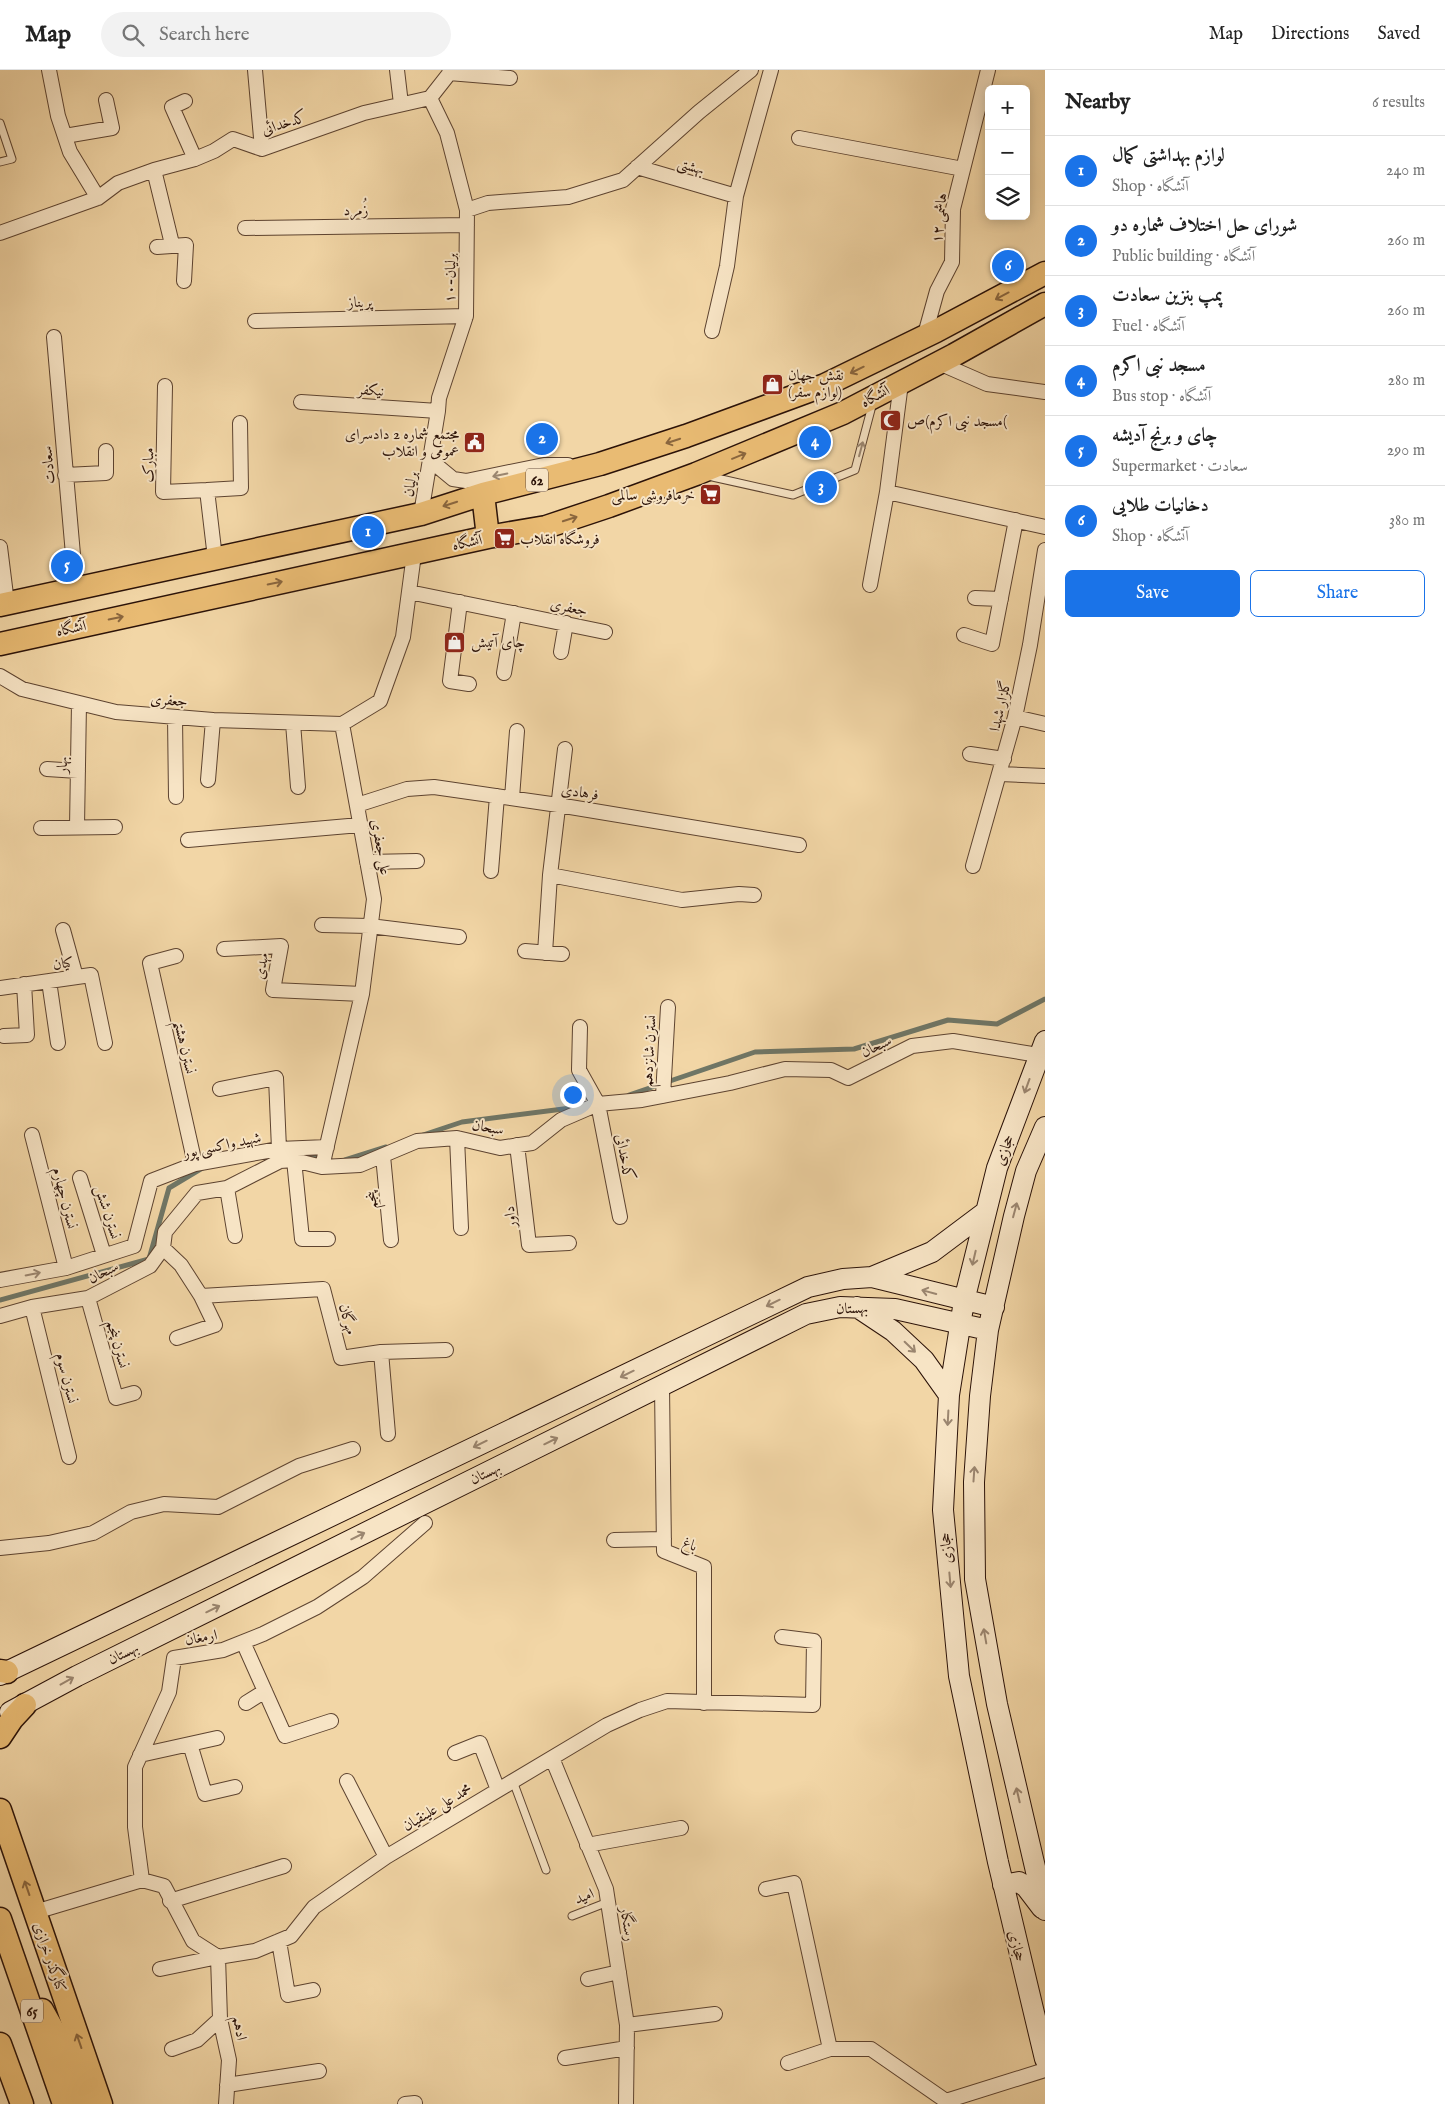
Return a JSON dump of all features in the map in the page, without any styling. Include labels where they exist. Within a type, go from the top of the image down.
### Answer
[{"type":"main road","name":"آتشگاه","points":[[3,604],[421,514],[483,494],[600,464],[686,436],[825,385],[924,338],[1045,273]]},
{"type":"main road","name":"آتشگاه","points":[[0,644],[488,537],[546,527],[696,474],[842,413],[939,363],[1045,304]]},
{"type":"main road","points":[[483,494],[488,537]]},
{"type":"main road","name":"حجازی","points":[[1042,1048],[997,1168],[984,1213],[959,1324],[949,1395],[943,1510],[959,1676],[1003,1885],[1045,2059]]},
{"type":"main road","name":"حجازی","points":[[1045,1128],[1026,1171],[988,1330],[980,1396],[974,1482],[975,1579],[997,1704],[1045,1912]]},
{"type":"main road","points":[[872,1277],[932,1252],[984,1213]]},
{"type":"main road","name":"بهستان","points":[[2,1672],[808,1287],[843,1279],[872,1277],[994,1307]]},
{"type":"main road","name":"بهستان","points":[[0,1718],[86,1672],[806,1314],[840,1306],[895,1309],[988,1330]]},
{"type":"main road","points":[[857,1307],[893,1330],[918,1354],[949,1395]]},
{"type":"main road","points":[[324,1519],[335,1548]]},
{"type":"main road","points":[[0,1737],[12,1719],[25,1705]]},
{"type":"main road","name":"کنارگذر خرازی","points":[[0,1810],[101,2104]]},
{"type":"main road","points":[[987,1811],[998,1832],[1006,1838],[1016,1836],[1026,1828]]},
{"type":"main road","points":[[1003,1885],[1018,1882],[1026,1886],[1045,1912]]},
{"type":"main road","name":"65","points":[[0,1919],[64,2104]]},
{"type":"main road","points":[[14,1960],[74,2067],[86,2104]]},
{"type":"main road","points":[[0,2044],[22,2104]]},
{"type":"main road","points":[[0,2067],[10,2104]]},
{"type":"street","points":[[50,70],[58,116],[70,152],[98,198]]},
{"type":"street","points":[[255,70],[262,149]]},
{"type":"street","points":[[397,70],[402,104]]},
{"type":"street","points":[[467,210],[488,203],[568,197],[623,180],[699,112],[751,70]]},
{"type":"street","points":[[712,331],[727,266],[736,196],[771,70]]},
{"type":"street","name":"۱۲ هاشمی","points":[[924,338],[937,291],[952,262],[953,209],[988,70]]},
{"type":"street","points":[[430,98],[450,72],[510,78]]},
{"type":"street","name":"کدخدائی","points":[[0,233],[98,198],[118,183],[214,152],[233,139],[262,149],[364,113],[430,98]]},
{"type":"street","name":"۱۰-برلیان","points":[[430,98],[447,133],[467,210],[466,316],[439,398],[430,460]]},
{"type":"street","points":[[65,136],[112,128],[106,100]]},
{"type":"street","points":[[185,101],[172,106],[195,159]]},
{"type":"street","points":[[799,138],[963,169]]},
{"type":"street","name":"بهشتی","points":[[637,167],[736,196]]},
{"type":"street","points":[[154,170],[172,244]]},
{"type":"street","name":"زُمرد","points":[[245,228],[467,225]]},
{"type":"street","points":[[157,247],[172,244],[186,245],[184,281]]},
{"type":"street","name":"پریناز","points":[[255,320],[466,316]]},
{"type":"street","name":"سعادت","points":[[54,337],[76,589]]},
{"type":"street","points":[[939,363],[987,384],[1045,392]]},
{"type":"street","points":[[870,585],[887,492],[901,383]]},
{"type":"street","name":"مبارک","points":[[165,386],[164,492],[207,490]]},
{"type":"street","name":"نیکفر","points":[[301,402],[438,411]]},
{"type":"street","points":[[215,558],[207,490],[241,488],[240,422]]},
{"type":"street","points":[[65,475],[106,473],[106,451]]},
{"type":"street","points":[[430,460],[453,479],[466,481],[544,465],[600,464]]},
{"type":"street","name":"برلیان","points":[[421,514],[430,460]]},
{"type":"street","points":[[887,492],[1045,527]]},
{"type":"street","points":[[964,635],[992,644],[1016,520]]},
{"type":"street","points":[[0,547],[3,604]]},
{"type":"street","name":"گلزار شهدا","points":[[973,866],[1000,774],[1039,625],[1045,550]]},
{"type":"street","points":[[342,724],[380,700],[403,637],[414,554]]},
{"type":"street","name":"جعفری","points":[[409,592],[605,632]]},
{"type":"street","points":[[975,598],[1001,600]]},
{"type":"street","points":[[460,602],[450,681],[469,684]]},
{"type":"street","points":[[504,673],[514,613]]},
{"type":"street","points":[[561,652],[566,623]]},
{"type":"street","name":"جعفری","points":[[0,676],[22,689],[116,712],[213,720],[342,724]]},
{"type":"street","name":"بهار","points":[[77,827],[79,703]]},
{"type":"street","points":[[175,717],[176,797]]},
{"type":"street","points":[[1015,718],[1045,724]]},
{"type":"street","points":[[208,780],[213,720]]},
{"type":"street","points":[[293,722],[298,786]]},
{"type":"street","name":"علی جعفری","points":[[322,1167],[362,994],[374,899],[342,724]]},
{"type":"street","points":[[512,798],[517,731]]},
{"type":"street","points":[[545,953],[550,875],[565,749]]},
{"type":"street","points":[[970,754],[1004,759]]},
{"type":"street","points":[[47,769],[78,771]]},
{"type":"street","points":[[1000,774],[1045,776]]},
{"type":"street","name":"فرهادی","points":[[357,805],[407,789],[434,787],[558,804],[799,845]]},
{"type":"street","points":[[491,871],[497,796]]},
{"type":"street","points":[[188,840],[360,825]]},
{"type":"street","points":[[41,828],[115,827]]},
{"type":"street","points":[[367,862],[417,861]]},
{"type":"street","points":[[550,875],[682,900],[738,894],[754,895]]},
{"type":"street","points":[[322,925],[370,926],[459,937]]},
{"type":"street","points":[[63,930],[76,977]]},
{"type":"street","name":"مهدی","points":[[224,949],[281,946],[273,990],[362,994]]},
{"type":"street","points":[[525,950],[562,954]]},
{"type":"street","name":"نسترن هشتم","points":[[176,956],[150,963],[195,1164]]},
{"type":"street","name":"کیان","points":[[0,988],[91,975],[105,1043]]},
{"type":"street","points":[[49,981],[58,1042]]},
{"type":"street","points":[[4,1036],[28,1035],[24,984]]},
{"type":"street","name":"نسترن شانزدهم","points":[[663,1096],[668,1007]]},
{"type":"street","name":"کدخدائی","points":[[580,1027],[579,1070],[598,1104],[620,1217]]},
{"type":"street","name":"سبحان","points":[[0,1316],[88,1298],[150,1266],[163,1248],[165,1232],[197,1193],[227,1188],[280,1161],[294,1160],[322,1167],[360,1165],[418,1141],[457,1138],[500,1148],[532,1144],[561,1120],[598,1104],[642,1100],[730,1083],[785,1069],[831,1070],[848,1078],[912,1046],[953,1041],[1042,1048]]},
{"type":"street","points":[[220,1089],[276,1078],[280,1149]]},
{"type":"street","name":"نسترن چهارم","points":[[32,1135],[66,1268]]},
{"type":"street","points":[[457,1138],[461,1228]]},
{"type":"street","name":"داور","points":[[518,1145],[529,1245],[569,1243]]},
{"type":"street","name":"شهید واکسی پور","points":[[0,1280],[66,1268],[134,1246],[151,1181],[195,1164],[280,1149],[327,1147]]},
{"type":"street","name":"پنجم","points":[[383,1156],[391,1240]]},
{"type":"street","points":[[294,1160],[302,1239],[328,1239]]},
{"type":"street","name":"نسترن شش","points":[[80,1178],[104,1255]]},
{"type":"street","points":[[227,1188],[235,1236]]},
{"type":"street","points":[[163,1248],[181,1265],[201,1296],[214,1324],[177,1338]]},
{"type":"street","name":"مهرگان","points":[[201,1296],[323,1289],[341,1358],[380,1352]]},
{"type":"street","name":"نسترن پنجم","points":[[88,1298],[116,1398],[134,1393]]},
{"type":"street","name":"نسترن سوم","points":[[32,1308],[69,1457]]},
{"type":"street","points":[[388,1434],[380,1352],[446,1350]]},
{"type":"street","name":"باغ","points":[[662,1386],[664,1551],[704,1567],[704,1703]]},
{"type":"street","points":[[0,1548],[49,1543],[93,1533],[131,1512],[164,1504],[218,1507],[299,1466],[353,1449]]},
{"type":"street","name":"ارمغان","points":[[142,1880],[135,1828],[135,1767],[169,1692],[174,1658],[223,1650],[317,1607],[363,1577],[425,1523]]},
{"type":"street","points":[[614,1540],[664,1539]]},
{"type":"street","name":"محمد علی علینقیان","points":[[160,1969],[255,1951],[291,1936],[314,1907],[386,1857],[607,1725],[640,1710],[666,1701],[814,1705],[814,1641],[782,1637]]},
{"type":"street","points":[[243,1642],[285,1736],[331,1721]]},
{"type":"street","points":[[246,1703],[265,1691]]},
{"type":"street","points":[[140,1755],[217,1738]]},
{"type":"street","points":[[455,1753],[480,1743],[498,1790]]},
{"type":"street","points":[[190,1744],[204,1794],[235,1787]]},
{"type":"street","name":"رستگار","points":[[552,1758],[606,1889],[628,2025],[626,2104]]},
{"type":"street","points":[[347,1781],[386,1857]]},
{"type":"street","points":[[587,1844],[681,1828]]},
{"type":"street","points":[[170,1901],[284,1866]]},
{"type":"street","points":[[35,1912],[142,1880],[164,1886],[170,1901],[193,1940],[218,1957]]},
{"type":"street","points":[[766,1889],[794,1883],[830,2049]]},
{"type":"street","points":[[279,1941],[288,1995],[313,1990]]},
{"type":"street","name":"ادهم","points":[[218,1957],[220,2019],[229,2060],[226,2104]]},
{"type":"street","points":[[588,1979],[619,1972]]},
{"type":"street","points":[[628,2025],[715,2014]]},
{"type":"street","points":[[172,2049],[197,2040],[220,2019]]},
{"type":"street","points":[[565,2058],[627,2048]]},
{"type":"street","points":[[788,2063],[830,2049],[871,2049],[946,2103],[1045,2070]]},
{"type":"street","points":[[227,2084],[319,2071]]},
{"type":"lane","points":[[0,123],[12,159],[0,162]]},
{"type":"lane","points":[[696,474],[793,495],[855,470],[875,396]]},
{"type":"lane","points":[[513,1781],[546,1870]]},
{"type":"lane","name":"امید","points":[[572,1916],[608,1902]]},
{"type":"waterway","points":[[629,1095],[755,1052],[854,1049],[948,1020],[997,1024],[1045,999]]},
{"type":"waterway","points":[[423,1135],[462,1122],[579,1107]]},
{"type":"waterway","points":[[345,1160],[386,1147]]},
{"type":"waterway","points":[[299,1153],[322,1159]]},
{"type":"waterway","points":[[0,1300],[149,1259],[169,1188],[204,1167]]},
{"type":"place","name":"دخانیات طلایی","points":[[1008,266]]},
{"type":"place","name":"نقش جهان (لوازم سفر)","points":[[772,384]]},
{"type":"place","name":"مسجد نبی اکرم)ص(","points":[[891,421]]},
{"type":"place","name":"شورای حل اختلاف شماره دو","points":[[542,439]]},
{"type":"place","name":"مسجد نبی اکرم","points":[[815,442]]},
{"type":"place","name":"مجتمع شماره 2 دادسرای عمومی و انقلاب","points":[[475,443]]},
{"type":"place","name":"پمپ بنزین سعادت","points":[[821,487]]},
{"type":"place","name":"خرمافروشی سالمی","points":[[711,495]]},
{"type":"place","name":"لوازم بهداشتی کمال","points":[[368,532]]},
{"type":"place","name":"فروشگاه انقلاب","points":[[504,539]]},
{"type":"place","name":"چای و برنج آدیشه","points":[[67,566]]},
{"type":"place","name":"چای آتیش","points":[[455,642]]}]
